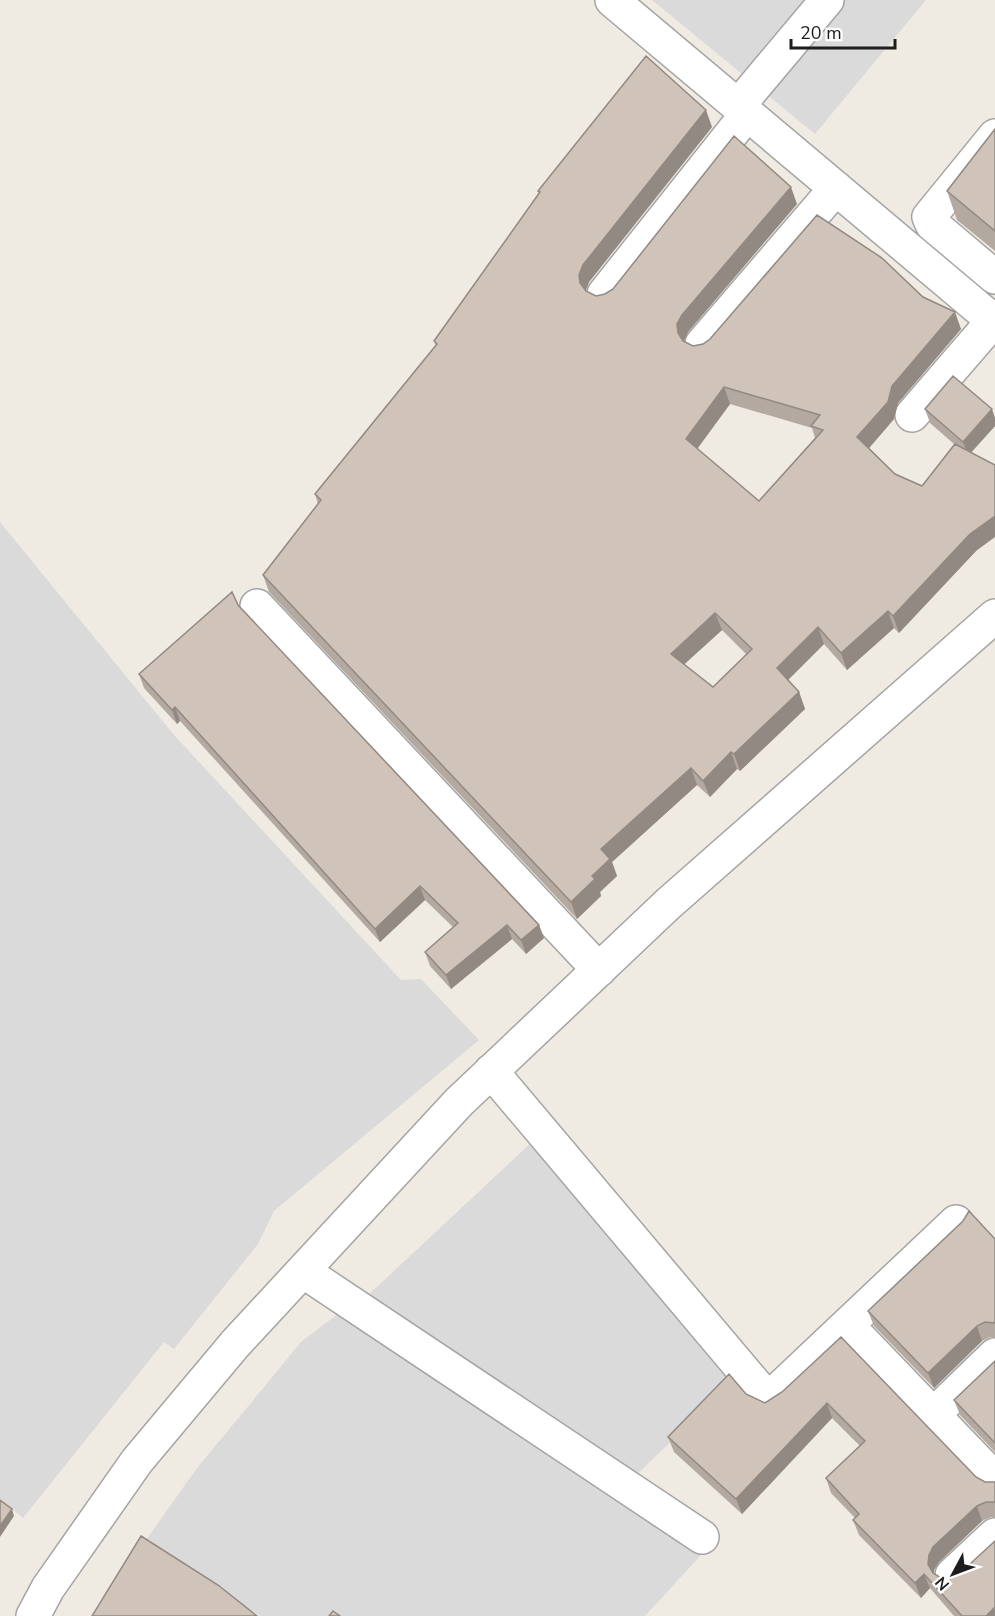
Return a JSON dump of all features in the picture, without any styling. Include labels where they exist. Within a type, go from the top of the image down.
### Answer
[{"type":"street","points":[[604,294],[827,0]]},
{"type":"street","points":[[629,5],[743,110],[994,322],[912,415]]},
{"type":"street","points":[[992,146],[929,217],[932,224],[995,277]]},
{"type":"street","points":[[702,344],[836,188]]},
{"type":"street","points":[[257,606],[599,970]]},
{"type":"street","points":[[33,1616],[48,1588],[137,1461],[235,1344],[459,1102],[668,904],[995,616]]},
{"type":"street","points":[[491,1071],[765,1396],[775,1393],[956,1222]]},
{"type":"street","points":[[303,1270],[702,1537]]},
{"type":"street","points":[[847,1326],[995,1479]]},
{"type":"street","points":[[933,1415],[995,1355]]},
{"type":"street","points":[[952,1575],[995,1535]]},
{"type":"shaded area","points":[[652,0],[926,0],[815,134]]},
{"type":"shaded area","points":[[0,522],[174,735],[401,980],[421,979],[479,1040],[274,1211],[258,1244],[174,1349],[164,1342],[23,1518],[0,1499]]},
{"type":"shaded area","points":[[535,1139],[737,1378],[631,1480],[364,1299]]},
{"type":"shaded area","points":[[339,1313],[701,1555],[645,1616],[260,1616],[146,1540],[197,1468],[302,1341]]},
{"type":"building","points":[[646,56],[706,110],[583,265],[579,275],[580,283],[586,291],[596,296],[613,289],[734,136],[791,187],[682,315],[677,324],[678,333],[683,341],[693,346],[703,344],[710,339],[817,215],[882,258],[923,297],[955,312],[892,386],[888,402],[857,437],[895,474],[922,486],[955,444],[995,465],[995,516],[970,534],[893,616],[888,611],[841,653],[818,627],[777,668],[799,692],[734,754],[731,752],[703,781],[691,768],[601,849],[610,859],[592,876],[595,879],[571,902],[263,575],[321,500],[315,494],[437,344],[434,341],[540,192],[538,191]],"holes":[[[724,387],[820,415],[811,426],[823,430],[759,501],[686,439]],[[715,613],[752,649],[713,687],[671,654]]]},
{"type":"building","points":[[995,129],[995,231],[947,191]]},
{"type":"building","points":[[953,376],[992,409],[963,442],[925,409]]},
{"type":"building","points":[[232,592],[238,605],[539,925],[521,940],[507,925],[446,975],[425,952],[458,923],[420,886],[375,929],[175,707],[172,710],[139,674]]},
{"type":"building","points":[[969,1211],[995,1239],[995,1323],[985,1322],[977,1326],[928,1373],[868,1311],[963,1221]]},
{"type":"building","points":[[841,1337],[976,1477],[985,1482],[995,1482],[995,1502],[986,1502],[977,1506],[933,1547],[928,1564],[933,1573],[941,1578],[950,1579],[959,1574],[995,1541],[995,1607],[986,1616],[962,1616],[924,1574],[915,1583],[853,1520],[859,1514],[826,1478],[865,1441],[827,1403],[736,1499],[668,1437],[729,1374],[746,1394],[765,1403],[782,1392]]},
{"type":"building","points":[[995,1361],[995,1443],[954,1400]]},
{"type":"building","points":[[0,1500],[12,1509],[0,1526]]},
{"type":"building","points":[[141,1536],[218,1585],[257,1616],[92,1616]]},
{"type":"building","points":[[333,1611],[340,1616],[329,1616]]}]
